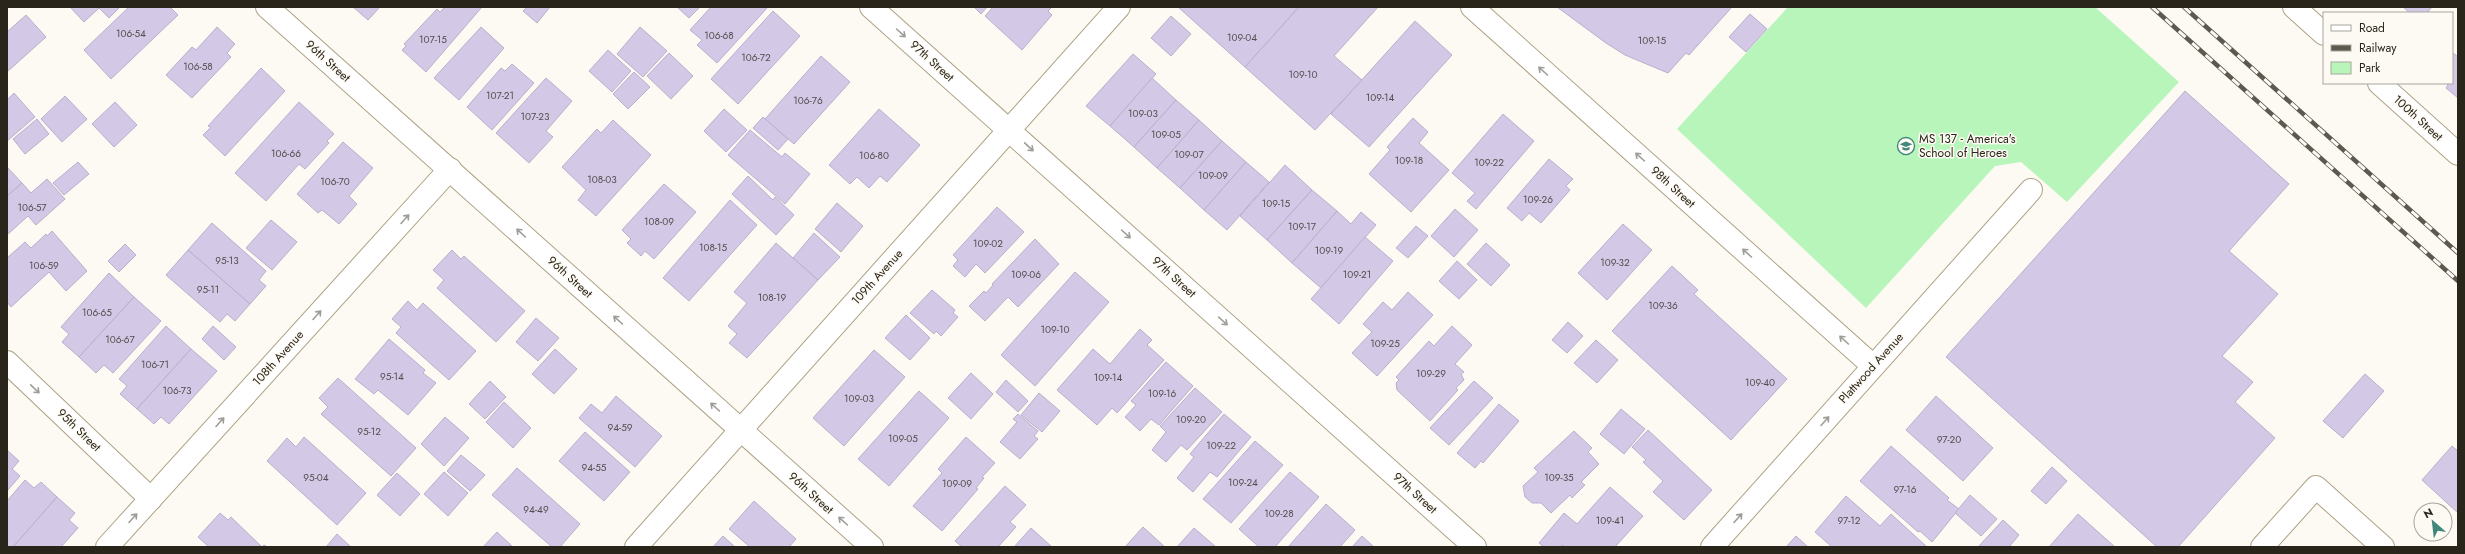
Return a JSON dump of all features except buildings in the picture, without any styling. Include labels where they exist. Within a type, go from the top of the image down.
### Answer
[{"type":"street","name":"96th Street","points":[[267,7],[872,547]]},
{"type":"street","name":"97th Street","points":[[871,7],[1010,129],[1475,547]]},
{"type":"street","name":"109th Avenue","points":[[636,547],[1119,7]]},
{"type":"street","name":"98th Street","points":[[1472,7],[1873,366]]},
{"type":"street","points":[[2294,7],[2323,33]]},
{"type":"street","name":"100th Street","points":[[2380,84],[2458,154]]},
{"type":"street","name":"108th Avenue","points":[[107,547],[450,169]]},
{"type":"street","name":"Plattwood Avenue","points":[[1712,547],[2031,190]]},
{"type":"street","name":"95th Street","points":[[7,362],[150,499]]},
{"type":"street","points":[[2262,547],[2316,487],[2383,547]]},
{"type":"green space","name":"MS 137 - America's School of Heroes","points":[[1788,7],[2095,7],[2179,82],[2067,202],[2021,162],[1995,166],[1866,308],[1677,129]]},
{"type":"railway","points":[[2152,7],[2458,281]]},
{"type":"railway","points":[[2184,7],[2458,253]]},
{"type":"place","name":"MS 137 - America's School of Heroes","points":[[1906,146]]}]
